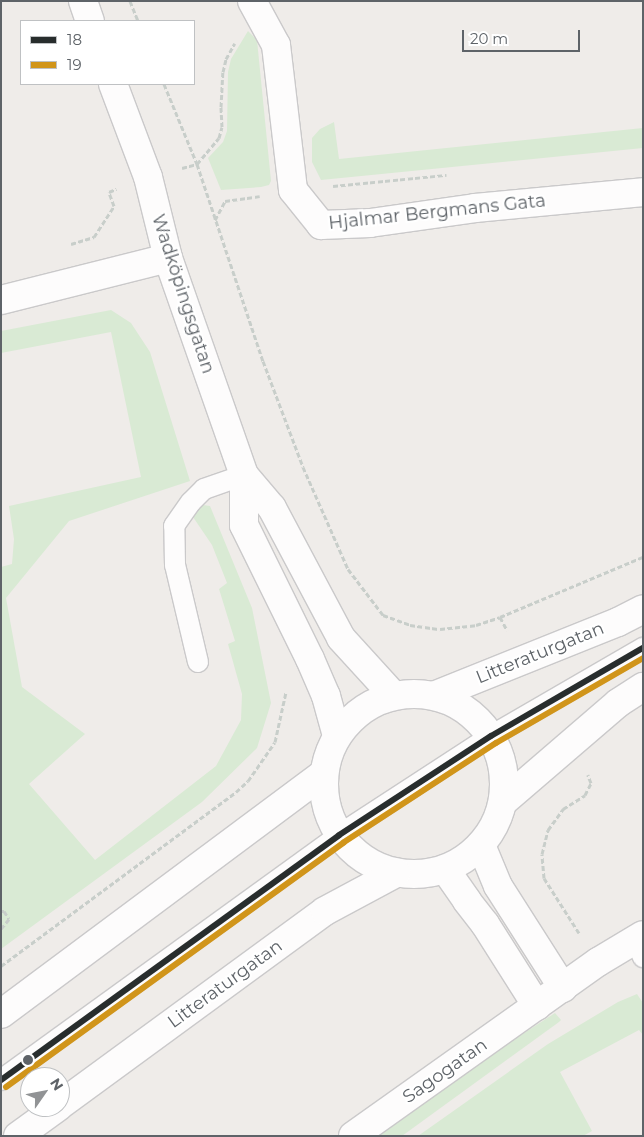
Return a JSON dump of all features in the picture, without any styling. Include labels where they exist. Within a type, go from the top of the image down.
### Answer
[{"type":"street","points":[[83,1],[90,20]]},
{"type":"street","name":"Hjalmar Bergmans Gata","points":[[252,1],[276,45],[293,190],[321,225],[370,223],[475,208],[643,192]]},
{"type":"street","name":"Wadköpingsgatan","points":[[114,85],[148,177],[168,258],[244,475],[244,526],[310,659],[326,696],[337,736]]},
{"type":"street","points":[[1,300],[168,258]]},
{"type":"street","name":"Wadköpingsgatan","points":[[244,475],[272,508],[341,638],[393,695]]},
{"type":"street","name":"Litteraturgatan","points":[[436,695],[618,622],[643,609]]},
{"type":"street","name":"Litteraturgatan","points":[[503,802],[618,703],[643,687]]},
{"type":"street","name":"Litteraturgatan","points":[[414,693],[436,695],[449,700],[472,714],[491,736],[503,768],[503,802],[495,825],[481,845],[464,859],[445,869],[421,874],[396,873],[364,859],[339,835],[325,801],[324,773],[328,753],[337,736],[348,722],[361,710],[376,701],[393,695],[414,693]]},
{"type":"street","points":[[1,1014],[324,773]]},
{"type":"street","points":[[481,845],[498,886],[563,988]]},
{"type":"street","points":[[445,869],[466,901],[486,924],[537,1006]]},
{"type":"street","name":"Litteraturgatan","points":[[70,1098],[325,911],[396,873]]},
{"type":"street","name":"Sagogatan","points":[[353,1136],[611,953],[640,944]]},
{"type":"street","name":"Litteraturgatan","points":[[18,1136],[44,1117]]},
{"type":"lane","points":[[198,662],[175,565],[174,526],[191,502],[204,489],[244,475]]},
{"type":"lane","points":[[1,1080],[339,835],[491,736],[643,648]]},
{"type":"path","points":[[130,1],[138,20]]},
{"type":"path","points":[[66,246],[94,237],[114,206],[109,192],[148,177],[197,164],[219,138],[222,127],[221,107],[226,59],[238,37]]},
{"type":"path","points":[[164,85],[197,164],[263,361],[303,467],[348,569],[383,615],[410,625],[440,628],[476,625],[500,617],[643,557]]},
{"type":"path","points":[[341,638],[383,615]]},
{"type":"path","points":[[1,966],[236,792],[248,781],[275,742],[288,681],[310,659]]},
{"type":"path","points":[[1,912],[6,913],[9,920],[1,929]]},
{"type":"green space","points":[[248,31],[257,40],[271,181],[269,185],[261,187],[221,190],[208,158],[223,142],[227,131],[228,72],[231,59]]},
{"type":"green space","points":[[334,122],[339,159],[643,128],[643,148],[321,180],[312,162],[312,138],[320,129]]},
{"type":"green space","points":[[111,310],[131,323],[150,352],[190,481],[69,521],[6,598],[22,687],[85,734],[29,784],[95,860],[216,766],[241,720],[242,694],[228,644],[235,641],[219,589],[227,583],[212,545],[193,517],[196,509],[203,505],[210,506],[252,608],[271,703],[257,748],[202,802],[1,949],[1,567],[12,564],[14,539],[9,506],[141,477],[111,332],[1,353],[1,331]]},
{"type":"green space","points":[[637,994],[643,1003],[643,1035],[639,1030],[560,1072],[592,1131],[583,1136],[418,1136],[548,1044],[618,1002]]},
{"type":"green space","points":[[555,1013],[561,1020],[559,1022],[402,1136],[377,1136],[487,1057]]},
{"type":"transit line","name":"18","points":[[1,1080],[339,835],[491,736],[643,648]]},
{"type":"transit line","name":"19","points":[[6,1087],[344,842],[496,743],[643,658]]}]
